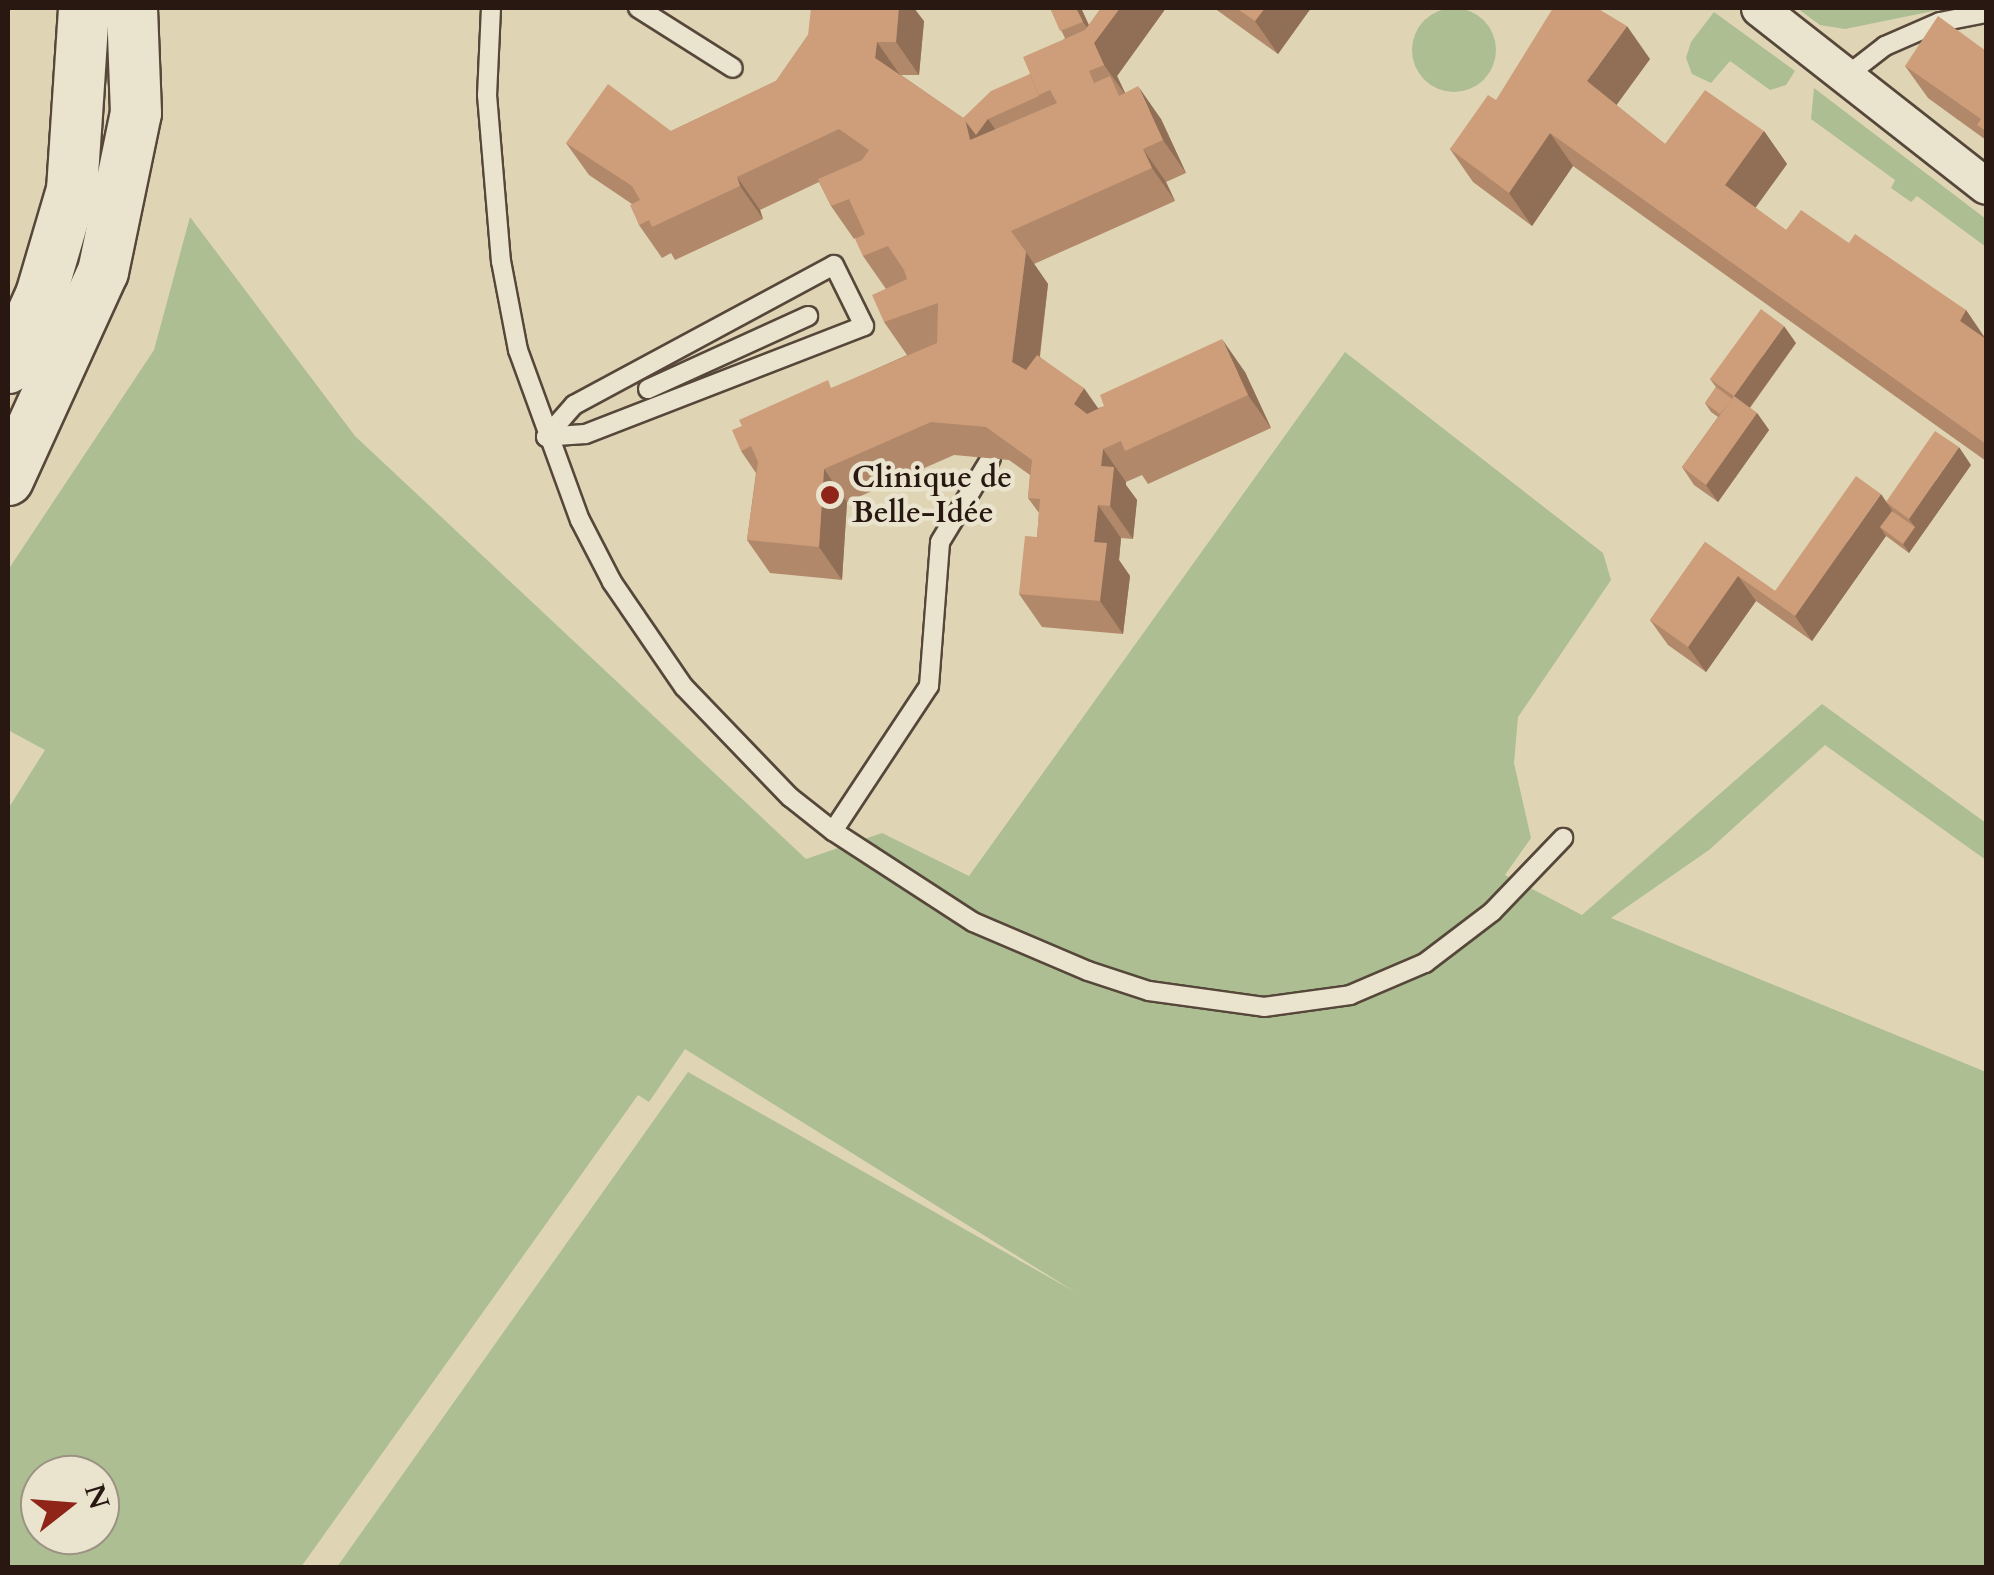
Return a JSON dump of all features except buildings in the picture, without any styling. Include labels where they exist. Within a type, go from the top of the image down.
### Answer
[{"type":"street","points":[[8,368],[42,294],[72,190],[84,8]]},
{"type":"street","points":[[8,480],[80,334],[108,255],[136,113],[132,8]]},
{"type":"street","points":[[1759,8],[1986,186]]},
{"type":"lane","points":[[491,8],[488,95],[501,261],[518,350],[546,437],[612,582],[674,674],[790,797],[832,831],[973,922],[1088,971],[1149,991],[1264,1008],[1350,995],[1425,963],[1492,912],[1563,838]]},
{"type":"lane","points":[[638,8],[733,68]]},
{"type":"lane","points":[[1846,76],[1885,46],[1940,22],[1986,13]]},
{"type":"lane","points":[[546,437],[586,434],[864,326],[834,265],[644,381]]},
{"type":"lane","points":[[546,437],[574,404],[644,381],[808,316]]},
{"type":"lane","points":[[644,381],[656,408]]},
{"type":"lane","points":[[832,831],[929,686],[940,542],[992,458]]},
{"type":"green space","points":[[1454,8],[1470,11],[1484,20],[1493,34],[1493,66],[1484,80],[1470,89],[1454,92],[1438,89],[1424,80],[1415,66],[1412,50],[1415,34],[1424,20],[1438,11]]},
{"type":"green space","points":[[1797,8],[1948,8],[1845,29],[1820,25]]},
{"type":"green space","points":[[1714,12],[1795,71],[1786,85],[1770,90],[1730,61],[1711,83],[1692,74],[1686,58],[1691,42]]},
{"type":"green space","points":[[1814,88],[1986,219],[1986,247],[1917,196],[1911,202],[1891,188],[1895,180],[1811,119]]},
{"type":"green space","points":[[190,217],[355,436],[806,859],[882,833],[969,876],[1345,352],[1603,553],[1611,580],[1518,717],[1514,763],[1531,838],[1505,875],[1582,915],[1822,704],[1986,823],[1986,860],[1825,745],[1709,850],[1611,918],[1986,1072],[1986,1567],[337,1567],[688,1072],[1075,1292],[685,1049],[649,1102],[638,1095],[301,1567],[8,1567],[8,809],[45,750],[8,730],[8,570],[154,350]]},
{"type":"place","name":"Clinique de Belle-Idée","points":[[830,495]]}]
